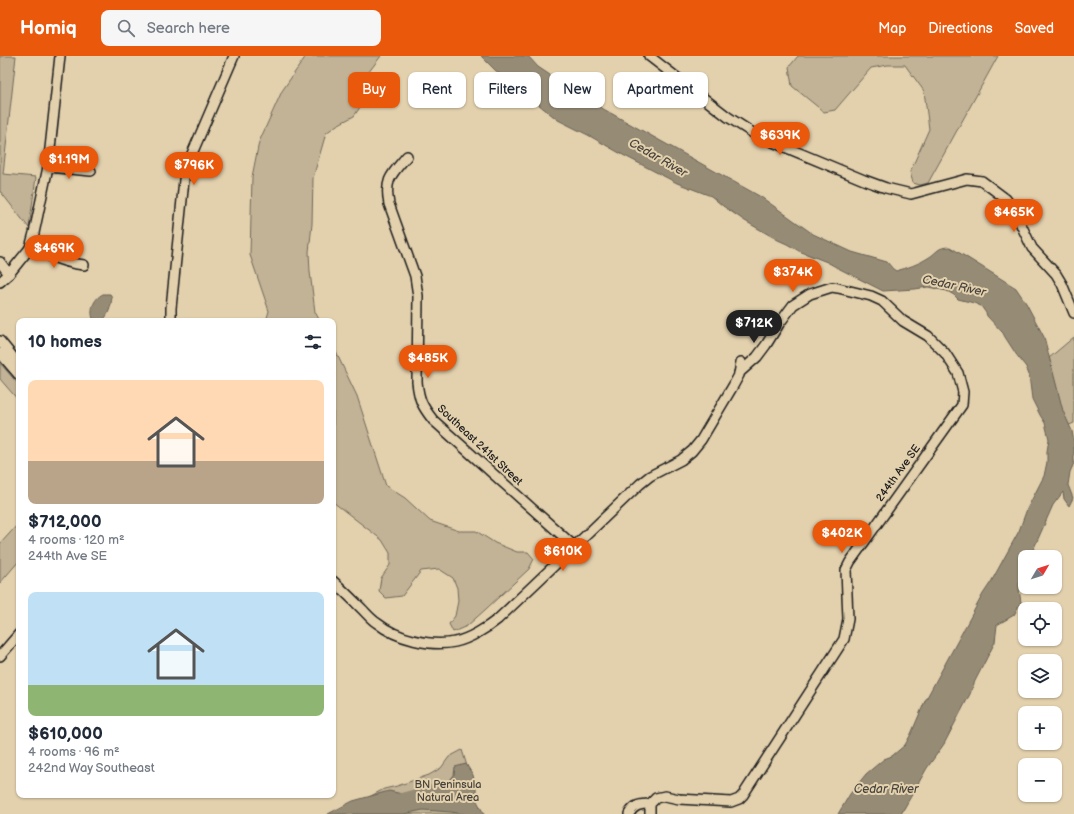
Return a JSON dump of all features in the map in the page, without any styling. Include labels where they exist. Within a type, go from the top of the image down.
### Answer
[{"type":"street","points":[[0,282],[9,274],[30,248],[48,167],[60,56]]},
{"type":"street","points":[[171,318],[185,170],[234,56]]},
{"type":"street","points":[[649,56],[728,116],[756,135],[864,180],[886,188],[911,194],[967,179],[982,181],[1006,199],[1019,220],[1032,248],[1056,274],[1062,284],[1074,313]]},
{"type":"street","name":"Southeast 241st Street","points":[[407,156],[391,175],[387,192],[389,204],[415,276],[418,296],[417,382],[419,396],[424,409],[433,420],[575,547]]},
{"type":"street","points":[[48,167],[91,171]]},
{"type":"street","points":[[30,248],[64,262],[84,265]]},
{"type":"street","points":[[0,262],[9,274]]},
{"type":"street","name":"244th Ave SE","points":[[628,814],[634,807],[642,804],[650,809],[656,798],[665,796],[679,799],[731,802],[739,799],[743,795],[844,639],[848,619],[846,570],[850,562],[962,405],[963,392],[958,373],[945,353],[928,336],[903,321],[882,301],[871,296],[832,287],[810,294],[793,305],[757,358],[739,373]]},
{"type":"street","points":[[0,341],[16,360]]},
{"type":"street","points":[[0,353],[16,372]]},
{"type":"street","points":[[336,584],[376,623],[402,637],[419,642],[436,643],[456,642],[474,635],[490,626],[640,484],[650,476],[681,460],[692,452],[701,440],[733,386],[739,373],[741,362]]},
{"type":"street","points":[[0,656],[16,637]]},
{"type":"green space","points":[[0,56],[16,56],[3,174],[36,177],[29,228],[0,191]]},
{"type":"green space","points":[[306,56],[381,56],[369,72],[348,72],[348,108],[360,108],[354,116],[326,133],[313,178],[312,224],[309,252],[315,312],[318,318],[267,318],[269,311],[250,255],[252,177],[259,142],[282,91]]},
{"type":"green space","points":[[798,56],[998,56],[928,183],[920,185],[913,183],[910,172],[929,129],[924,91],[905,65],[888,65],[871,68],[835,110],[824,112],[792,86],[789,67]]},
{"type":"green space","points":[[1074,337],[1074,423],[1067,426],[1062,412],[1049,358]]},
{"type":"green space","points":[[336,352],[357,396],[386,486],[405,498],[430,521],[459,531],[476,531],[495,543],[517,552],[528,552],[534,559],[529,569],[486,609],[467,626],[453,632],[449,624],[455,616],[458,601],[457,588],[453,578],[439,569],[421,571],[402,596],[386,598],[379,591],[381,578],[390,565],[390,553],[382,540],[336,504]]},
{"type":"green space","points":[[0,363],[16,382],[16,398],[0,379]]},
{"type":"green space","points":[[16,526],[16,564],[0,583],[0,544]]},
{"type":"green space","name":"BN Peninsula Natural Area","points":[[462,750],[478,814],[337,814],[384,789],[429,775],[441,768],[449,757]]},
{"type":"water","name":"Cedar River","points":[[481,56],[528,56],[538,67],[549,74],[549,108],[602,108],[761,197],[813,234],[852,252],[887,262],[896,271],[921,262],[940,249],[950,247],[1016,288],[1026,303],[1044,337],[1063,411],[1072,431],[1074,442],[1074,463],[1070,472],[1068,485],[1073,498],[1069,506],[1064,499],[1063,492],[1053,505],[1033,550],[1018,550],[1018,594],[1020,594],[1021,602],[1018,602],[1018,608],[1014,615],[997,625],[995,642],[970,694],[944,744],[927,768],[901,814],[838,814],[850,794],[866,774],[884,759],[892,756],[905,745],[925,701],[1019,531],[1027,509],[1044,476],[1049,439],[1045,423],[1032,399],[1029,375],[1026,367],[1003,333],[987,316],[981,306],[958,299],[947,291],[928,287],[883,291],[827,262],[799,251],[745,221],[711,196],[677,183],[558,120],[541,107],[541,72],[498,72]]},
{"type":"water","points":[[103,294],[110,294],[112,297],[111,304],[104,318],[93,318],[92,309],[94,302]]},
{"type":"water","name":"BN Peninsula Natural Area","points":[[466,764],[473,775],[477,801],[484,814],[463,814],[423,810],[404,814],[328,814],[353,801],[389,791],[411,796],[433,795],[446,785],[454,775],[455,767]]},
{"type":"waterway","name":"Cedar River","points":[[398,801],[431,792],[451,795],[472,810],[475,814]]}]
